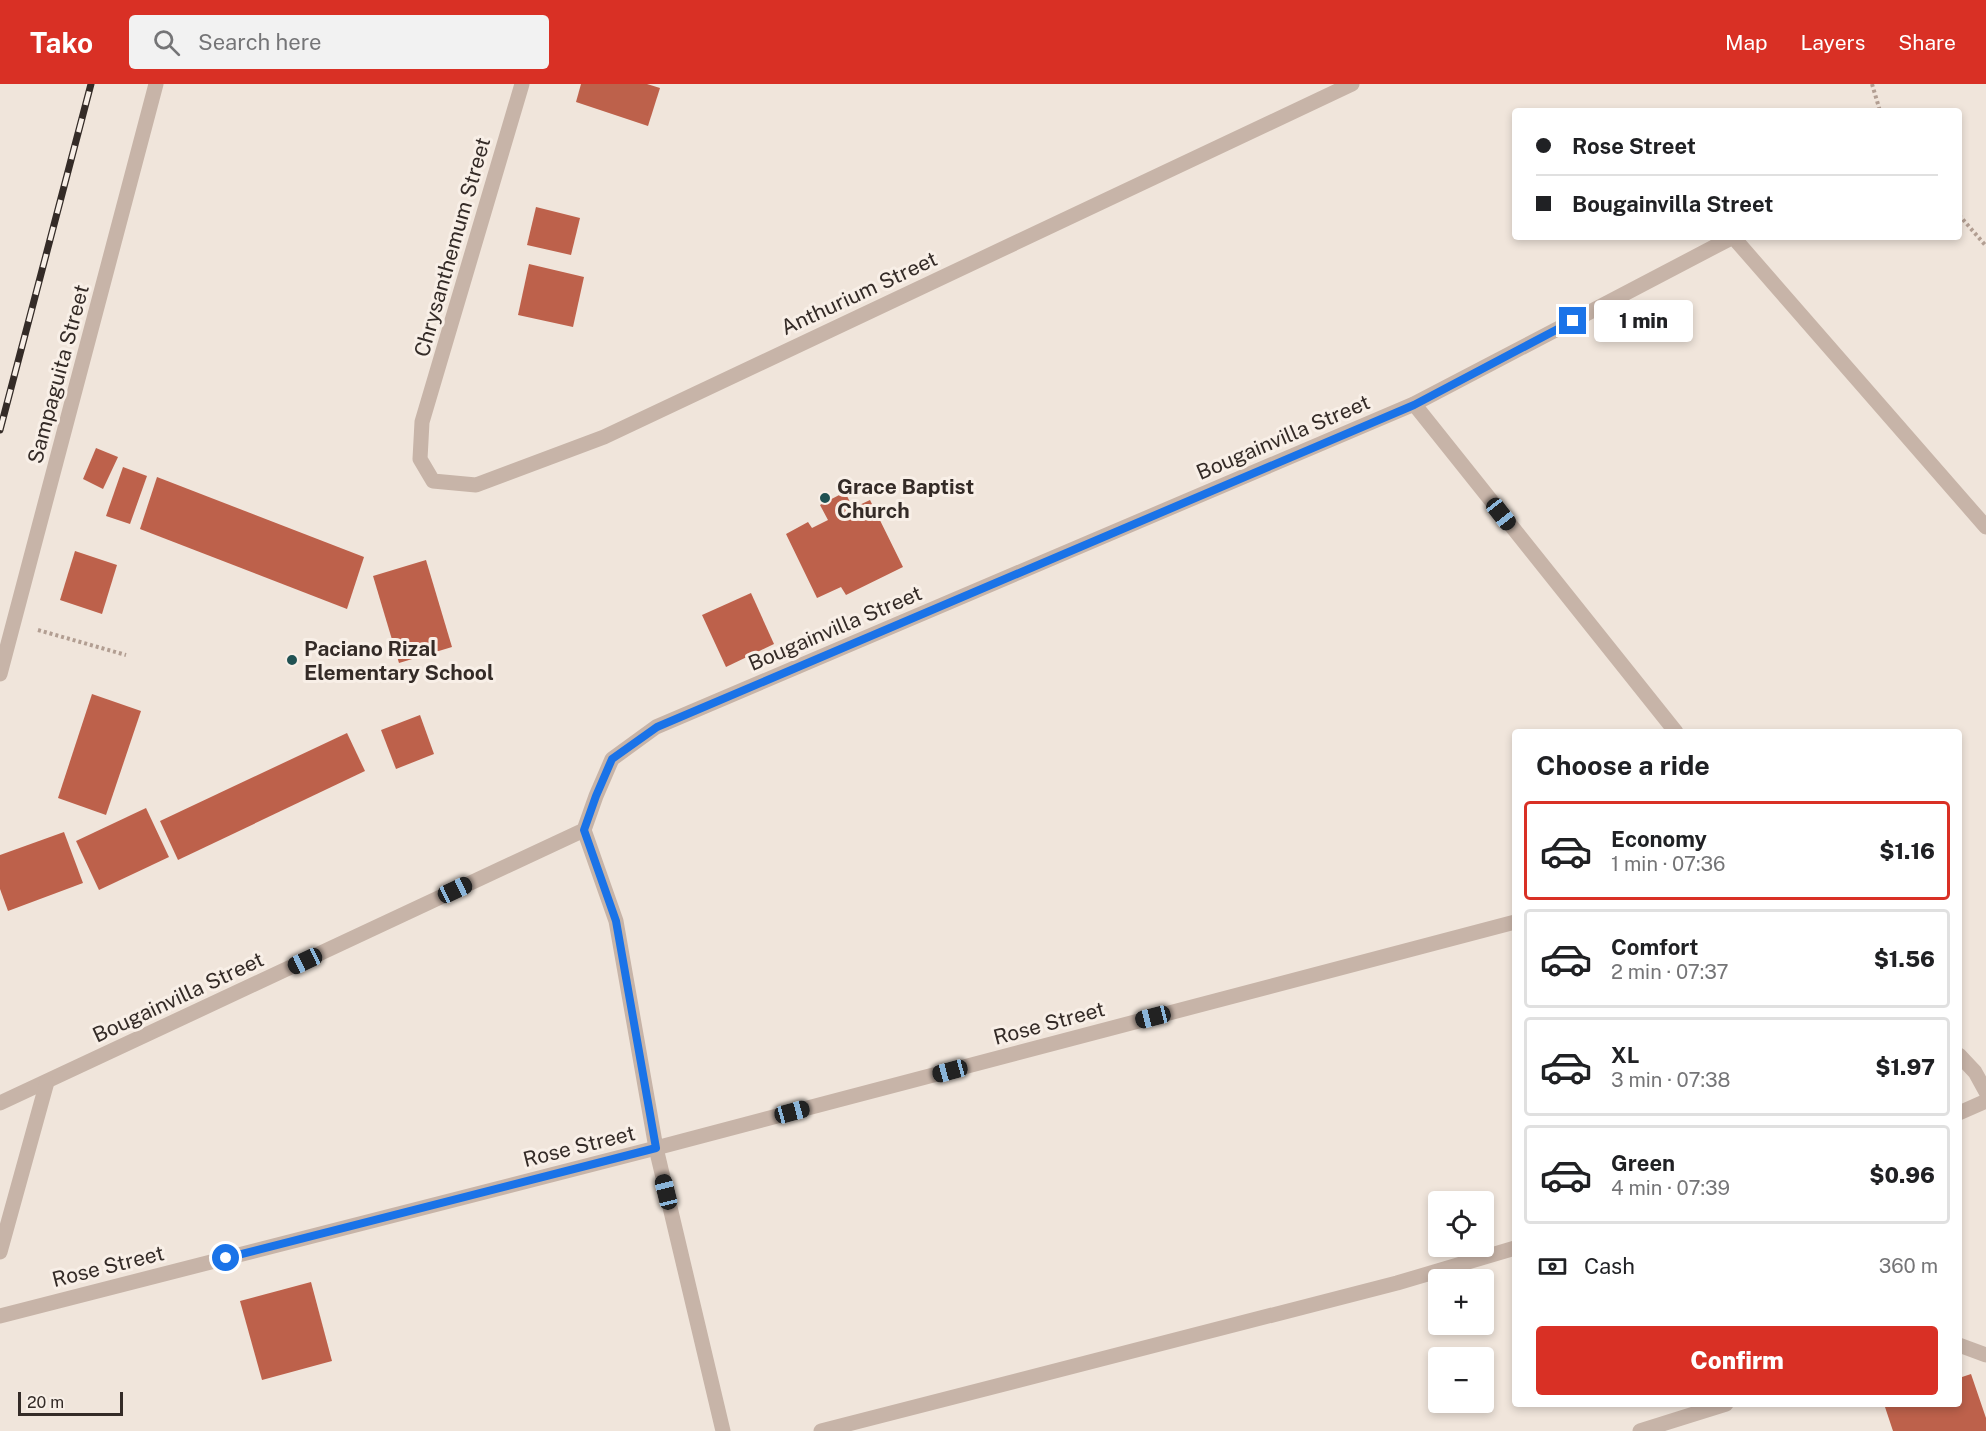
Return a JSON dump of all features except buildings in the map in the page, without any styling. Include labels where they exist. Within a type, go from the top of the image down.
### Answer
[{"type":"street","name":"Sampaguita Street","points":[[0,674],[156,84]]},
{"type":"street","name":"Chrysanthemum Street","points":[[422,422],[522,84]]},
{"type":"street","name":"Anthurium Street","points":[[422,422],[420,459],[433,481],[476,485],[604,437],[1352,84]]},
{"type":"street","name":"Bougainvilla Street","points":[[0,1103],[584,830],[612,759],[657,727],[1414,405],[1727,240]]},
{"type":"street","points":[[1736,240],[1986,527]]},
{"type":"street","points":[[1414,405],[1674,729]]},
{"type":"street","points":[[584,830],[616,921],[656,1148],[723,1431]]},
{"type":"street","name":"Rose Street","points":[[0,1316],[656,1148],[1512,923]]},
{"type":"street","points":[[1962,1058],[1975,1072],[1986,1092]]},
{"type":"street","points":[[0,1252],[47,1082]]},
{"type":"street","points":[[1962,1112],[1986,1101]]},
{"type":"street","points":[[821,1431],[1397,1283],[1512,1249]]},
{"type":"street","points":[[1962,1346],[1986,1356]]},
{"type":"street","points":[[1640,1431],[1716,1407]]},
{"type":"path","points":[[1872,84],[1879,108]]},
{"type":"path","points":[[1962,218],[1986,246]]},
{"type":"path","points":[[14,624],[126,655]]},
{"type":"railway","points":[[0,430],[91,84]]},
{"type":"place","name":"Grace Baptist Church","points":[[825,498]]},
{"type":"place","name":"Paciano Rizal Elementary School","points":[[292,660]]},
{"type":"route","points":[[226,1258],[656,1148],[616,921],[584,830],[612,759],[657,727],[1414,405],[1573,321]]}]
